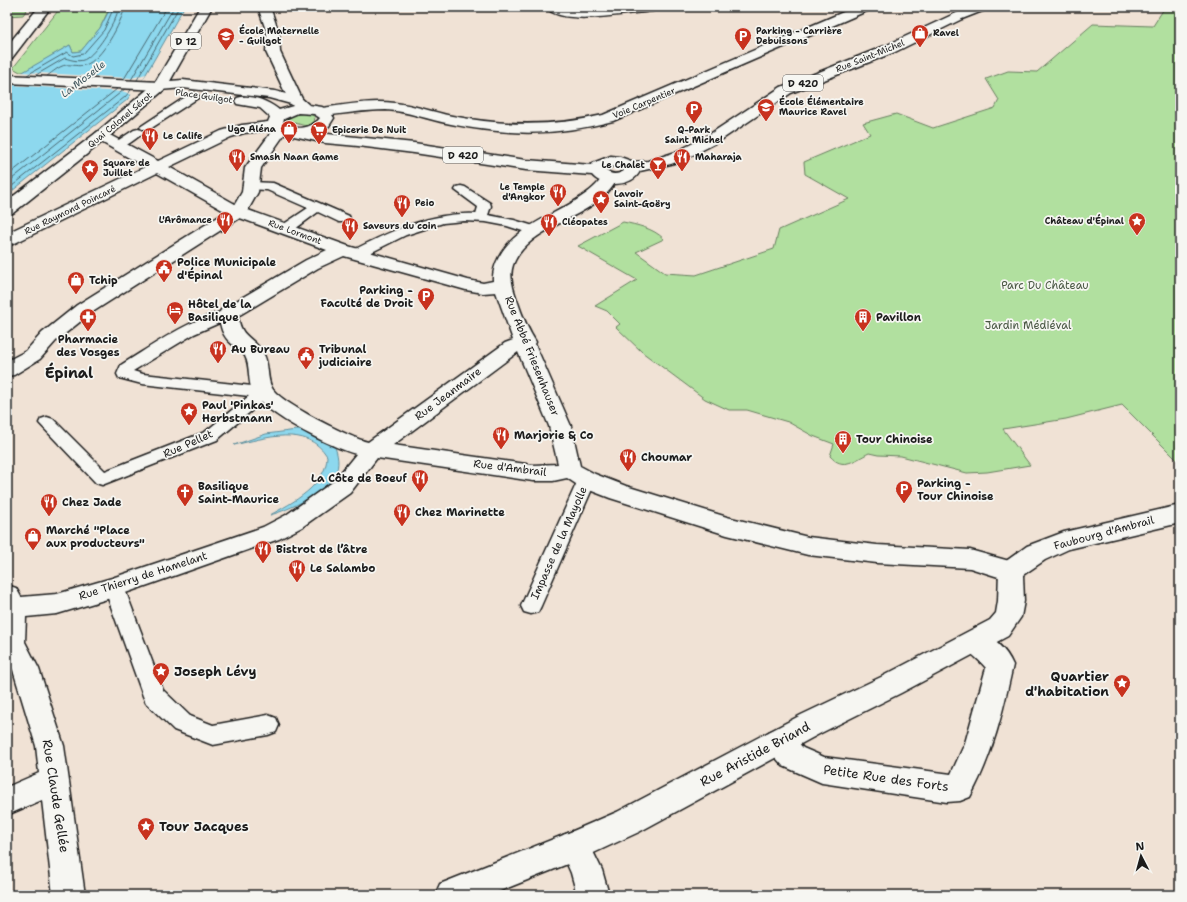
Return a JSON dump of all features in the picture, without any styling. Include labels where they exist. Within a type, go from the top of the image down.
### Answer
[{"type":"street","points":[[7,55],[45,7]]},
{"type":"street","name":"Quai Colonel Sérot","points":[[7,210],[101,136],[160,86],[206,7]]},
{"type":"street","points":[[264,7],[273,33],[273,52],[300,105]]},
{"type":"street","points":[[552,7],[569,14],[584,15],[652,7]]},
{"type":"street","name":"Voie Carpentier","points":[[323,120],[409,111],[497,129],[535,131],[568,128],[608,118],[865,7]]},
{"type":"street","name":"Rue Saint-Michel","points":[[603,174],[599,166],[611,161],[623,162],[631,167],[644,167],[661,163],[685,153],[722,132],[786,90],[818,76],[881,53],[911,40],[960,14],[980,7]]},
{"type":"street","points":[[7,79],[160,86]]},
{"type":"street","name":"Place Guilgot","points":[[160,86],[183,84],[267,100]]},
{"type":"street","name":"Place Guilgot","points":[[160,86],[172,92],[194,96],[239,101],[267,100]]},
{"type":"street","points":[[117,145],[194,96]]},
{"type":"street","points":[[267,100],[300,105],[323,120],[312,130],[299,132],[278,127]]},
{"type":"street","points":[[267,100],[278,127]]},
{"type":"street","points":[[7,370],[33,355],[49,337],[84,310],[238,212],[250,192],[252,186],[253,168],[278,127],[290,111],[300,105]]},
{"type":"street","name":"D 420","points":[[323,120],[340,132],[358,141]]},
{"type":"street","name":"Rue Raymond Poincaré","points":[[7,240],[226,134],[242,129],[278,127]]},
{"type":"street","name":"D 420","points":[[299,132],[325,139],[358,141],[526,165],[603,174]]},
{"type":"street","name":"Rue Lormont","points":[[101,136],[238,212],[349,252],[466,285],[483,288],[503,286]]},
{"type":"street","name":"Rue Abbé Friesenhauser","points":[[578,475],[526,342],[511,311],[503,286],[502,275],[504,265],[510,253],[520,242],[535,230],[585,202],[601,190],[603,174]]},
{"type":"street","points":[[252,186],[269,186],[344,219]]},
{"type":"street","points":[[461,190],[484,206],[481,217]]},
{"type":"street","points":[[286,229],[318,207]]},
{"type":"street","points":[[228,314],[230,329],[234,336],[252,352],[259,364],[263,392],[142,379],[125,374],[124,371],[126,368],[200,324],[228,314],[312,264],[349,252],[433,220],[481,217],[535,230]]},
{"type":"street","name":"Rue Jeanmaire","points":[[271,533],[294,521],[342,487],[372,450],[512,347],[526,342]]},
{"type":"street","name":"Rue d'Ambrail","points":[[263,392],[281,408],[351,446],[533,473],[578,475],[618,492],[727,526],[808,546],[877,554],[970,559],[1011,571]]},
{"type":"street","name":"Rue Pellet","points":[[47,424],[102,479],[211,436],[263,392]]},
{"type":"street","name":"Impasse de la Mayolle","points":[[531,606],[578,475]]},
{"type":"street","name":"Faubourg d'Ambrail","points":[[1011,571],[1036,552],[1064,541],[1180,514]]},
{"type":"street","name":"Rue Thierry de Hamelant","points":[[10,602],[57,604],[114,587],[271,533]]},
{"type":"street","name":"Rue Aristide Briand","points":[[451,895],[574,846],[628,822],[779,741],[976,642],[999,628],[1008,617],[1011,601],[1011,571]]},
{"type":"street","points":[[114,587],[154,696],[182,723],[213,735],[268,725]]},
{"type":"street","name":"Rue Claude Gellée","points":[[10,602],[12,642],[26,669],[50,746],[69,895]]},
{"type":"street","name":"Petite Rue des Forts","points":[[779,741],[793,757],[822,770],[947,788],[960,787],[970,770],[1000,665],[988,651],[976,642]]},
{"type":"street","points":[[7,801],[55,781]]},
{"type":"street","points":[[574,846],[586,870],[593,895]]},
{"type":"green space","points":[[7,7],[29,7],[23,15],[7,16]]},
{"type":"green space","points":[[61,7],[110,7],[100,28],[81,51],[73,52],[70,45],[24,72],[20,72],[13,68]]},
{"type":"green space","name":"Parc Du Château","points":[[1165,7],[1180,7],[1180,463],[1122,405],[1066,419],[1003,429],[1030,465],[987,472],[967,473],[901,456],[869,453],[849,463],[840,463],[830,456],[834,444],[813,436],[788,422],[747,410],[729,410],[705,399],[642,352],[616,327],[620,324],[607,311],[595,306],[637,280],[578,246],[623,222],[655,232],[664,239],[636,252],[665,273],[696,275],[774,249],[779,230],[849,199],[805,174],[804,162],[870,134],[863,123],[896,114],[933,128],[995,108],[999,100],[986,79],[1008,71],[1037,72],[1093,24],[1153,26]]},
{"type":"green space","points":[[301,112],[311,114],[315,117],[314,122],[306,126],[287,121],[287,117],[291,114]]},
{"type":"water","name":"La Moselle","points":[[111,7],[184,7],[146,74],[127,100],[7,195],[7,81],[70,45],[73,52],[81,51],[100,28]]},
{"type":"water","points":[[297,430],[309,431],[334,445],[338,460],[337,471],[330,482],[306,500],[270,515],[298,499],[315,484],[321,476],[327,456],[319,446],[308,440],[297,437],[272,437],[234,445],[266,434]]},
{"type":"pier","points":[[20,72],[132,78],[146,74],[132,95],[125,92],[7,85],[7,79]]},
{"type":"place","name":"Ravel","points":[[920,48]]},
{"type":"place","name":"École Maternelle - Guilgot","points":[[226,51]]},
{"type":"place","name":"Parking - Carrière Debuissons","points":[[743,51]]},
{"type":"place","name":"École Élémentaire Maurice Ravel","points":[[766,122]]},
{"type":"place","name":"Q-Park Saint Michel","points":[[694,124]]},
{"type":"place","name":"Ugo Aléna","points":[[289,144]]},
{"type":"place","name":"Epicerie De Nuit","points":[[319,145]]},
{"type":"place","name":"Le Calife","points":[[150,151]]},
{"type":"place","name":"Smash Naan Game","points":[[237,172]]},
{"type":"place","name":"Maharaja","points":[[682,172]]},
{"type":"place","name":"Le Chalet","points":[[658,180]]},
{"type":"place","name":"Square de Juillet","points":[[90,183]]},
{"type":"place","name":"Le Temple d'Angkor","points":[[558,207]]},
{"type":"place","name":"Lavoir Saint-Goëry","points":[[601,214]]},
{"type":"place","name":"Peio","points":[[402,218]]},
{"type":"place","name":"L'Arômance","points":[[225,235]]},
{"type":"place","name":"Château d'Épinal","points":[[1137,236]]},
{"type":"place","name":"Cléopates","points":[[549,237]]},
{"type":"place","name":"Saveurs du coin","points":[[350,241]]},
{"type":"place","name":"Police Municipale d'Épinal","points":[[164,283]]},
{"type":"place","name":"Tchip","points":[[76,295]]},
{"type":"place","name":"Parking - Faculté de Droit","points":[[426,311]]},
{"type":"place","name":"Hôtel de la Basilique","points":[[175,325]]},
{"type":"place","name":"Pharmacie des Vosges","points":[[88,332]]},
{"type":"place","name":"Pavillon","points":[[863,332]]},
{"type":"place","name":"Au Bureau","points":[[218,364]]},
{"type":"place","name":"Tribunal judiciaire","points":[[306,370]]},
{"type":"place","name":"Paul 'Pinkas' Herbstmann","points":[[189,426]]},
{"type":"place","name":"Marjorie & Co","points":[[501,450]]},
{"type":"place","name":"Tour Chinoise","points":[[843,454]]},
{"type":"place","name":"Choumar","points":[[628,472]]},
{"type":"place","name":"La Côte de Boeuf","points":[[420,493]]},
{"type":"place","name":"Parking - Tour Chinoise","points":[[904,504]]},
{"type":"place","name":"Basilique Saint-Maurice","points":[[185,507]]},
{"type":"place","name":"Chez Jade","points":[[49,517]]},
{"type":"place","name":"Chez Marinette","points":[[402,527]]},
{"type":"place","name":"Marché \"Place aux producteurs\"","points":[[33,551]]},
{"type":"place","name":"Bistrot de l’âtre","points":[[263,564]]},
{"type":"place","name":"Le Salambo","points":[[297,583]]},
{"type":"place","name":"Joseph Lévy","points":[[161,686]]},
{"type":"place","name":"Quartier d'habitation","points":[[1122,698]]},
{"type":"place","name":"Tour Jacques","points":[[146,841]]},
{"type":"district","name":"Épinal","points":[[69,373]]},
{"type":"park label","name":"Jardin Médiéval","points":[[1028,325]]}]
